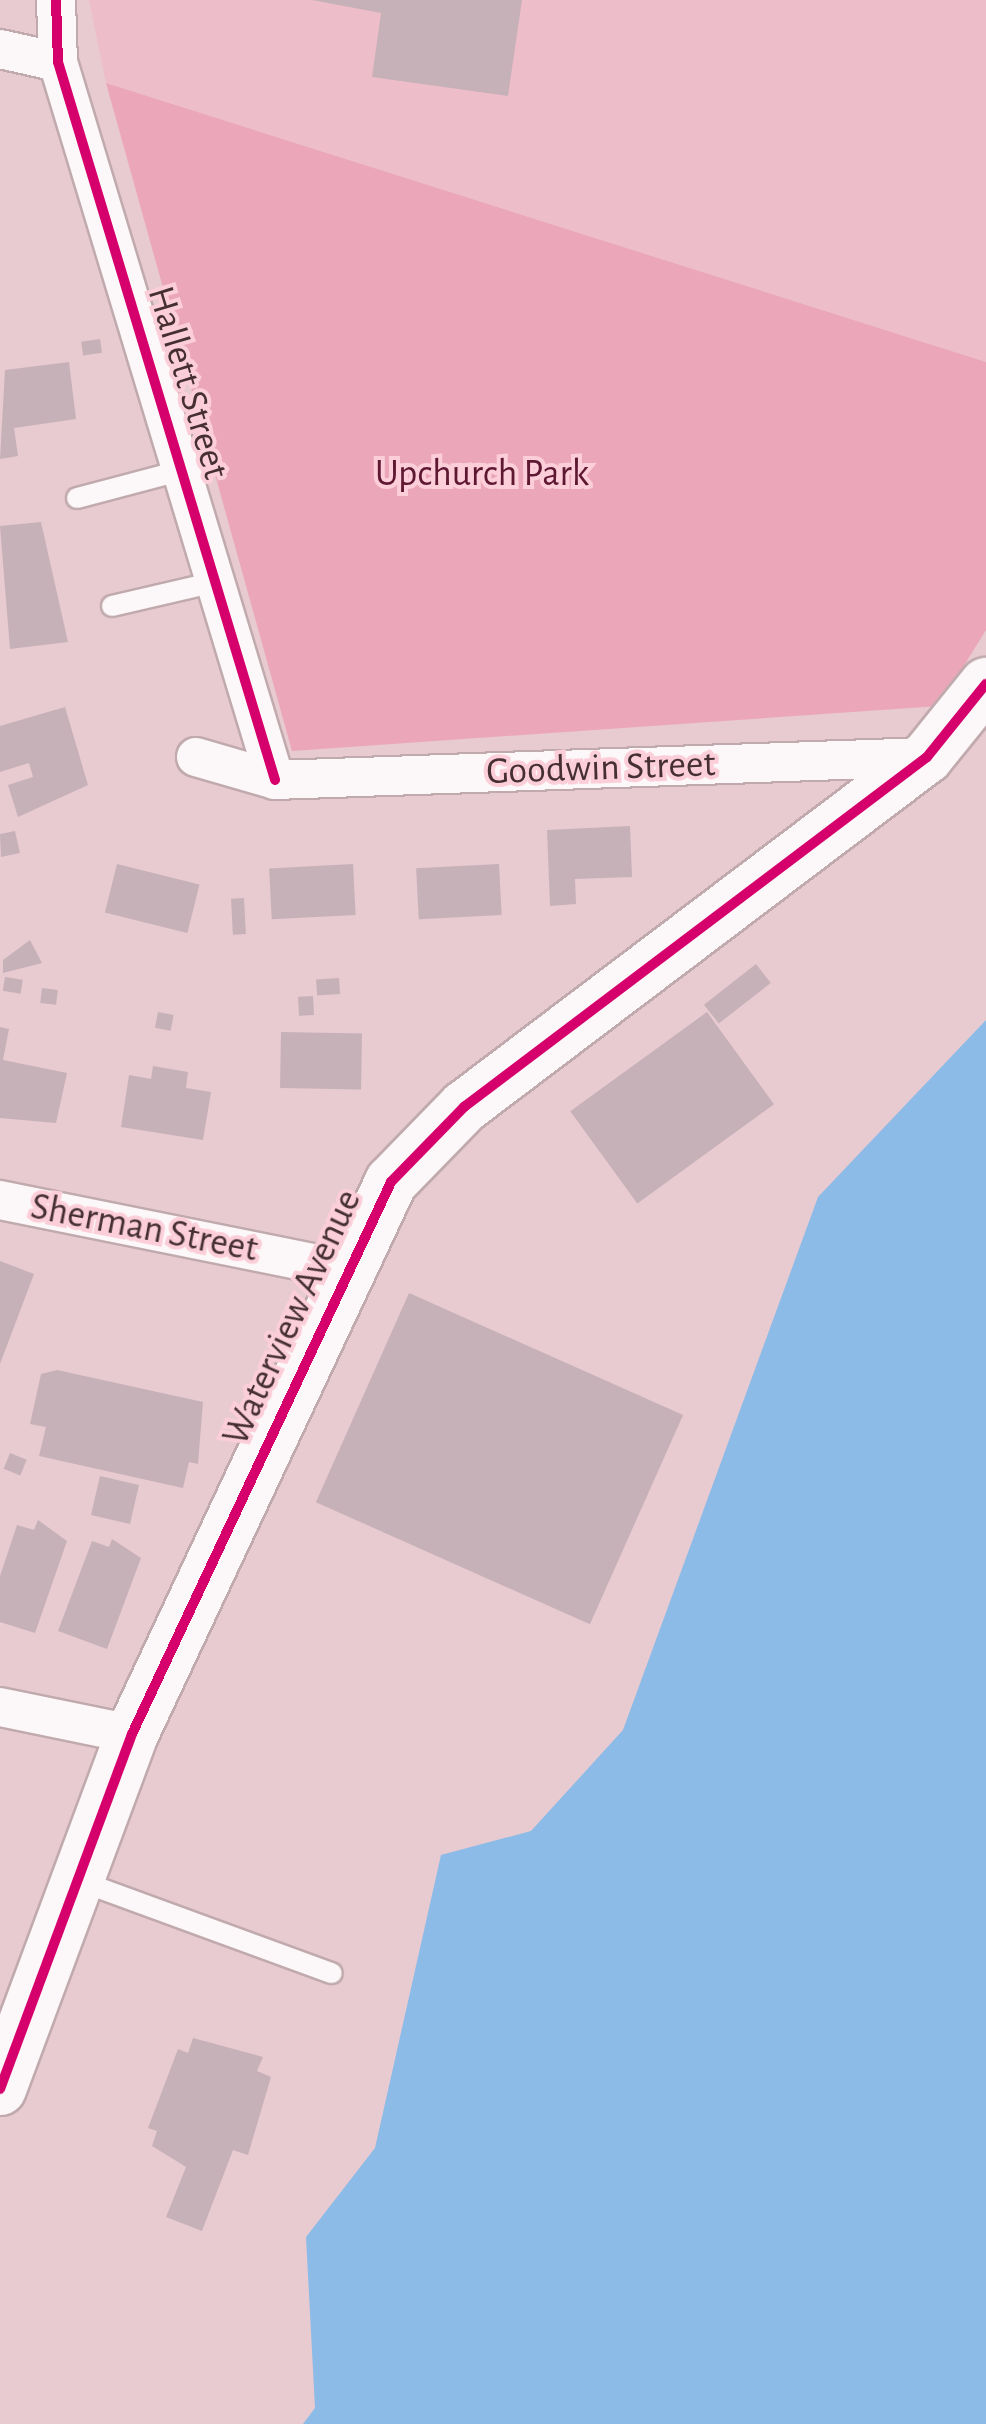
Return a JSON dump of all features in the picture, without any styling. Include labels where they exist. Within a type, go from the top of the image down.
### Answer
[{"type":"street","name":"Hallett Street","points":[[56,0],[58,62],[275,780]]},
{"type":"street","points":[[0,49],[58,62]]},
{"type":"street","name":"Waterview Avenue","points":[[0,2089],[132,1734],[348,1270],[422,1142],[927,757],[986,684]]},
{"type":"street","name":"Goodwin Street","points":[[196,757],[275,780],[927,757]]},
{"type":"street","name":"Sherman Street","points":[[0,1200],[348,1270]]},
{"type":"street","points":[[0,1707],[132,1734]]},
{"type":"lane","points":[[77,498],[183,470]]},
{"type":"lane","points":[[112,606],[215,582]]},
{"type":"lane","points":[[80,1881],[332,1972]]},
{"type":"shaded area","points":[[89,0],[986,0],[986,362],[106,83]]},
{"type":"green space","name":"Upchurch Park","points":[[106,83],[986,362],[986,630],[939,706],[292,751]]},
{"type":"water","points":[[986,1020],[986,2424],[303,2424],[315,2408],[306,2237],[375,2148],[441,1855],[531,1831],[623,1730],[818,1197]]},
{"type":"building","points":[[312,0],[522,0],[508,96],[372,77],[381,13]]},
{"type":"building","points":[[100,339],[102,353],[83,356],[81,342]]},
{"type":"building","points":[[69,362],[76,419],[14,428],[18,456],[0,459],[5,370]]},
{"type":"building","points":[[41,522],[68,642],[10,649],[0,526]]},
{"type":"building","points":[[65,707],[88,785],[18,817],[8,785],[33,777],[29,763],[0,772],[0,726]]},
{"type":"building","points":[[630,826],[632,877],[575,879],[576,904],[550,906],[547,830]]},
{"type":"building","points":[[15,831],[20,853],[1,857],[0,834]]},
{"type":"building","points":[[117,864],[199,885],[187,933],[105,913]]},
{"type":"building","points":[[353,864],[356,915],[272,919],[269,868]]},
{"type":"building","points":[[499,864],[502,915],[419,919],[416,868]]},
{"type":"building","points":[[244,898],[246,934],[233,935],[231,899]]},
{"type":"building","points":[[30,940],[42,963],[3,973],[3,960]]},
{"type":"building","points":[[756,964],[771,983],[719,1024],[704,1005]]},
{"type":"building","points":[[5,977],[23,980],[21,994],[3,991]]},
{"type":"building","points":[[339,978],[340,994],[317,996],[316,980]]},
{"type":"building","points":[[42,988],[58,990],[56,1005],[40,1003]]},
{"type":"building","points":[[313,996],[314,1015],[299,1016],[298,997]]},
{"type":"building","points":[[158,1012],[174,1015],[171,1031],[155,1028]]},
{"type":"building","points":[[707,1012],[774,1104],[637,1204],[570,1111]]},
{"type":"building","points":[[0,1027],[9,1029],[3,1060],[67,1073],[56,1123],[0,1118]]},
{"type":"building","points":[[281,1032],[362,1033],[361,1089],[280,1088]]},
{"type":"building","points":[[153,1066],[188,1072],[186,1088],[211,1092],[203,1140],[121,1127],[129,1075],[151,1079]]},
{"type":"building","points":[[0,1261],[34,1274],[0,1364]]},
{"type":"building","points":[[409,1293],[683,1415],[590,1624],[316,1502]]},
{"type":"building","points":[[57,1370],[203,1402],[198,1464],[189,1462],[183,1488],[39,1456],[46,1427],[30,1424],[41,1374]]},
{"type":"building","points":[[10,1453],[27,1460],[20,1476],[4,1469]]},
{"type":"building","points":[[100,1476],[139,1485],[130,1524],[91,1515]]},
{"type":"building","points":[[38,1520],[67,1541],[35,1633],[0,1622],[0,1576],[17,1525],[34,1530]]},
{"type":"building","points":[[112,1539],[141,1558],[107,1649],[58,1631],[92,1541],[109,1547]]},
{"type":"building","points":[[193,2038],[263,2057],[257,2071],[271,2077],[248,2155],[233,2150],[202,2231],[166,2217],[186,2167],[152,2146],[157,2131],[148,2128],[178,2049],[188,2053]]},
{"type":"cycle path","points":[[56,0],[58,62],[275,780]]},
{"type":"cycle path","points":[[0,2089],[132,1734],[391,1182],[464,1107],[927,757],[986,684]]}]
